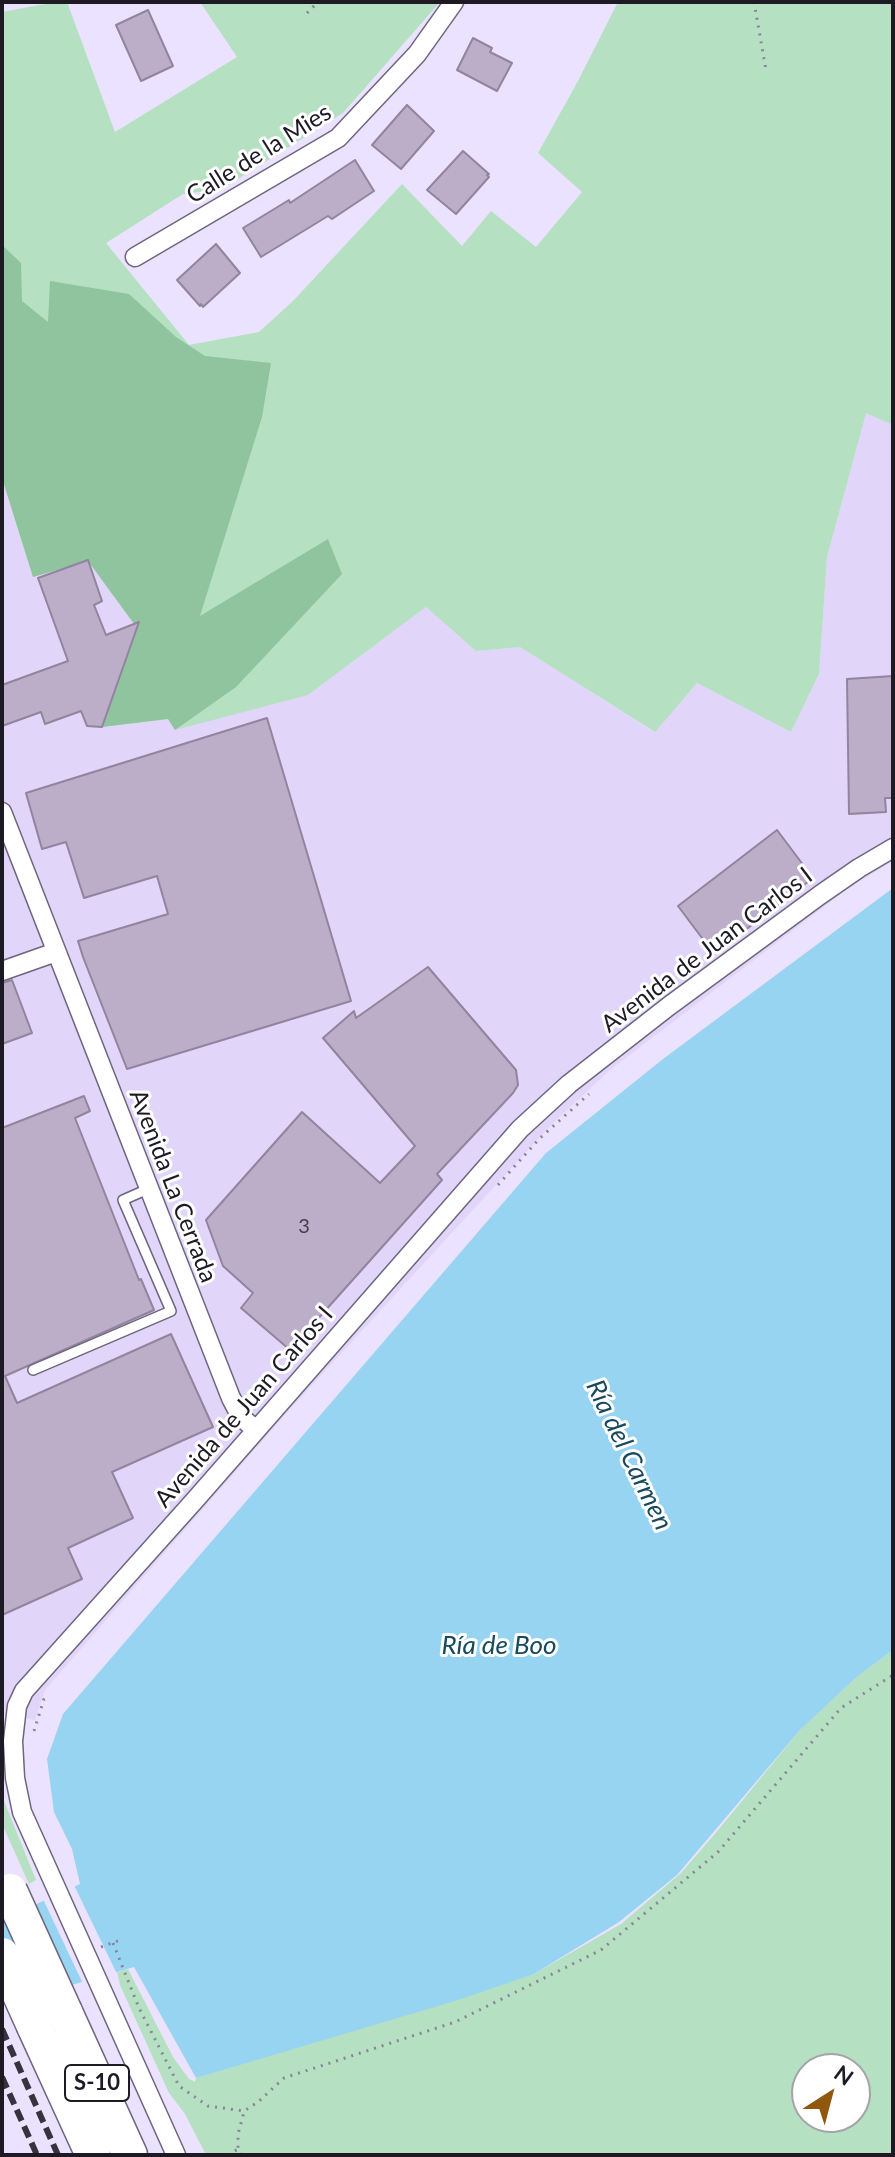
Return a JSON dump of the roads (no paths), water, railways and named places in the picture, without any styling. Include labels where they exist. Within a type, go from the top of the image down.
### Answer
[{"type":"highway","name":"S-10","points":[[6,1882],[130,2155]]},
{"type":"highway","name":"S-10","points":[[2,1955],[93,2155]]},
{"type":"street","name":"Calle de la Mies","points":[[135,257],[338,138],[417,54],[454,2]]},
{"type":"street","name":"Avenida La Cerrada","points":[[2,812],[231,1398],[241,1417],[256,1430]]},
{"type":"street","name":"Avenida de Juan Carlos I","points":[[176,2155],[22,1812],[15,1778],[13,1741],[17,1706],[24,1691],[520,1129],[569,1084],[669,1006],[820,895],[893,848]]},
{"type":"street","points":[[2,971],[56,952]]},
{"type":"lane","points":[[33,1370],[171,1311],[123,1200],[148,1189]]},
{"type":"water","name":"Ría de Boo","points":[[893,888],[893,1650],[858,1676],[800,1730],[677,1875],[619,1922],[534,1974],[458,2000],[196,2078],[134,1967],[2,2005],[2,1920],[80,1884],[72,1849],[54,1812],[47,1759],[63,1714],[546,1153],[663,1059]]},
{"type":"railway","points":[[2,2029],[58,2155]]},
{"type":"railway","points":[[2,2077],[37,2155]]},
{"type":"water label","name":"Ría del Carmen","points":[[629,1455]]}]
